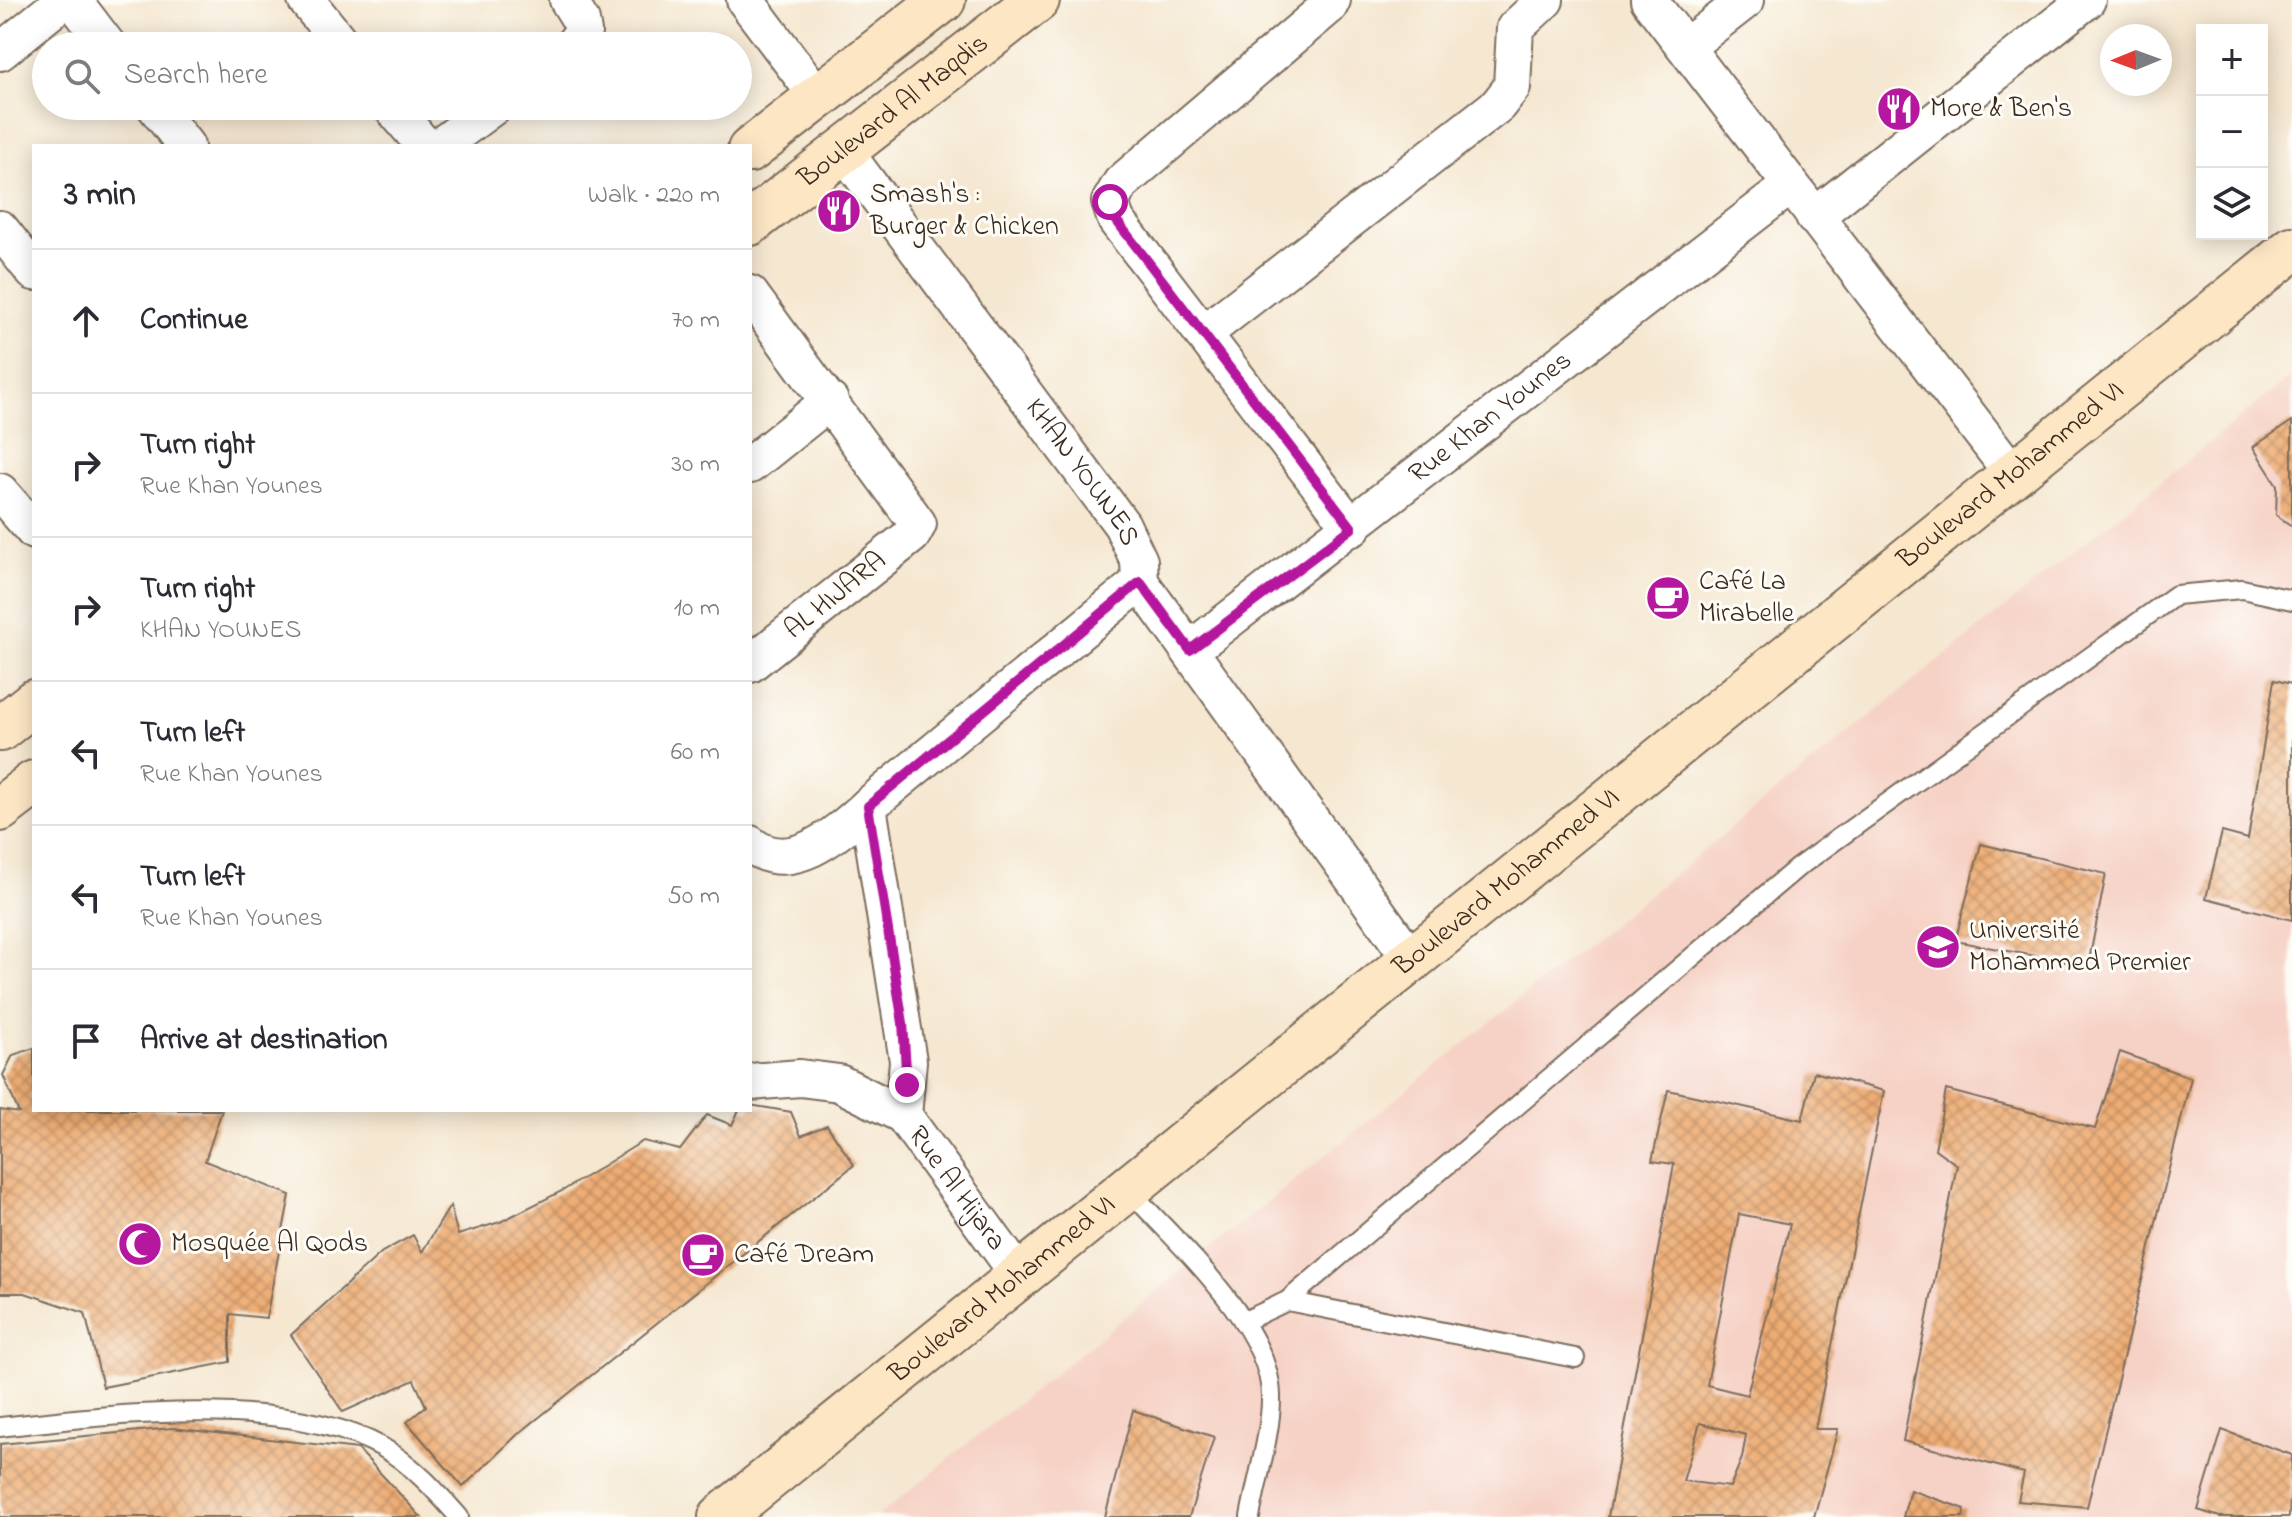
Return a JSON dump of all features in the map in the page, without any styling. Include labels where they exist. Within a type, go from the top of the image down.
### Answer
[{"type":"street","points":[[0,52],[64,0]]},
{"type":"street","points":[[73,0],[97,32]]},
{"type":"street","points":[[306,0],[332,32]]},
{"type":"street","points":[[568,0],[581,21],[583,32]]},
{"type":"street","points":[[745,0],[818,97]]},
{"type":"street","name":"Boulevard Al Maqdis","points":[[752,148],[943,0]]},
{"type":"street","name":"Boulevard Al Maqdis","points":[[752,221],[1037,0]]},
{"type":"street","points":[[1332,0],[1329,6],[1121,183],[1110,202],[1116,220],[1352,528]]},
{"type":"street","points":[[1203,334],[1498,105],[1512,87],[1515,28],[1545,0]]},
{"type":"street","points":[[1649,0],[2013,474]]},
{"type":"street","points":[[1687,46],[1746,0]]},
{"type":"street","points":[[1814,217],[2087,0]]},
{"type":"street","points":[[166,120],[184,144]]},
{"type":"street","points":[[403,120],[423,144]]},
{"type":"street","points":[[443,144],[475,120]]},
{"type":"street","name":"KHAN YOUNES","points":[[844,151],[1122,525],[1139,561],[1140,582],[1411,959]]},
{"type":"street","name":"Rue Khan Younes","points":[[1190,650],[1352,528],[1790,186]]},
{"type":"street","points":[[0,229],[32,269]]},
{"type":"street","name":"Boulevard Mohammed VI","points":[[721,1517],[2289,254]]},
{"type":"street","points":[[752,297],[830,401],[752,463]]},
{"type":"street","name":"AL HIJARA","points":[[752,662],[912,535],[918,524],[830,401]]},
{"type":"street","points":[[0,492],[32,524]]},
{"type":"street","points":[[752,846],[760,852],[789,854],[810,850],[829,841],[1140,582]]},
{"type":"street","points":[[0,729],[32,704]]},
{"type":"street","points":[[868,806],[908,1061],[903,1115]]},
{"type":"street","name":"Rue Al Hijara","points":[[752,1082],[800,1078],[839,1083],[903,1115],[1019,1275]]},
{"type":"lane","points":[[1245,1321],[1287,1301],[1797,868],[2176,595],[2242,589],[2292,600]]},
{"type":"lane","points":[[1128,1189],[1245,1321],[1264,1356],[1271,1397],[1250,1517]]},
{"type":"lane","points":[[1287,1301],[1575,1358]]},
{"type":"lane","points":[[0,1427],[192,1414],[259,1416],[316,1425],[354,1435],[397,1457],[459,1517]]},
{"type":"shaded area","name":"Université Mohammed Premier","points":[[2292,376],[2292,1517],[877,1517]]},
{"type":"building","points":[[2292,421],[2292,526],[2276,515],[2277,485],[2253,447]]},
{"type":"building","points":[[2274,680],[2292,684],[2292,920],[2206,898],[2222,832],[2248,839]]},
{"type":"building","points":[[1981,844],[2106,874],[2088,966],[1955,941]]},
{"type":"building","name":"Mosquée Al Qods","points":[[32,1049],[32,1112],[221,1112],[205,1161],[290,1195],[266,1318],[230,1314],[230,1362],[103,1387],[85,1313],[25,1293],[0,1293],[0,1110],[19,1113],[3,1075],[13,1055]]},
{"type":"building","points":[[2120,1052],[2191,1078],[2087,1507],[2018,1501],[2024,1473],[1903,1441],[1957,1165],[1935,1149],[1946,1090],[2095,1129]]},
{"type":"building","points":[[1814,1072],[1884,1091],[1815,1429],[1838,1429],[1814,1517],[1608,1517],[1674,1164],[1652,1161],[1668,1090],[1802,1120]],"holes":[[[1739,1214],[1790,1224],[1747,1395],[1707,1385]],[[1700,1423],[1746,1435],[1742,1458],[1730,1487],[1683,1481]]]},
{"type":"building","points":[[752,1105],[791,1112],[801,1136],[827,1125],[854,1165],[517,1435],[463,1487],[407,1422],[426,1406],[414,1380],[343,1412],[291,1335],[382,1252],[413,1235],[422,1252],[450,1206],[458,1235],[500,1222],[564,1190],[643,1141],[680,1150],[707,1115],[732,1125],[738,1112],[752,1112]]},
{"type":"building","points":[[1133,1410],[1214,1437],[1189,1517],[1105,1517]]},
{"type":"building","points":[[172,1428],[358,1449],[421,1517],[0,1517],[0,1444]]},
{"type":"building","points":[[2222,1430],[2292,1455],[2289,1517],[2220,1517],[2198,1510]]},
{"type":"building","points":[[1910,1490],[1965,1509],[1963,1517],[1903,1517]]},
{"type":"place","name":"More & Ben's","points":[[1899,109]]},
{"type":"place","name":"Smash's : Burger & Chicken","points":[[839,211]]},
{"type":"place","name":"Café La Mirabelle","points":[[1668,598]]},
{"type":"place","name":"Université Mohammed Premier","points":[[1938,947]]},
{"type":"place","name":"Mosquée Al Qods","points":[[140,1244]]},
{"type":"place","name":"Café Dream","points":[[703,1255]]},
{"type":"route","points":[[907,1085],[908,1061],[903,1023],[868,806],[1140,582],[1190,650],[1352,528],[1116,220],[1110,202]]}]
